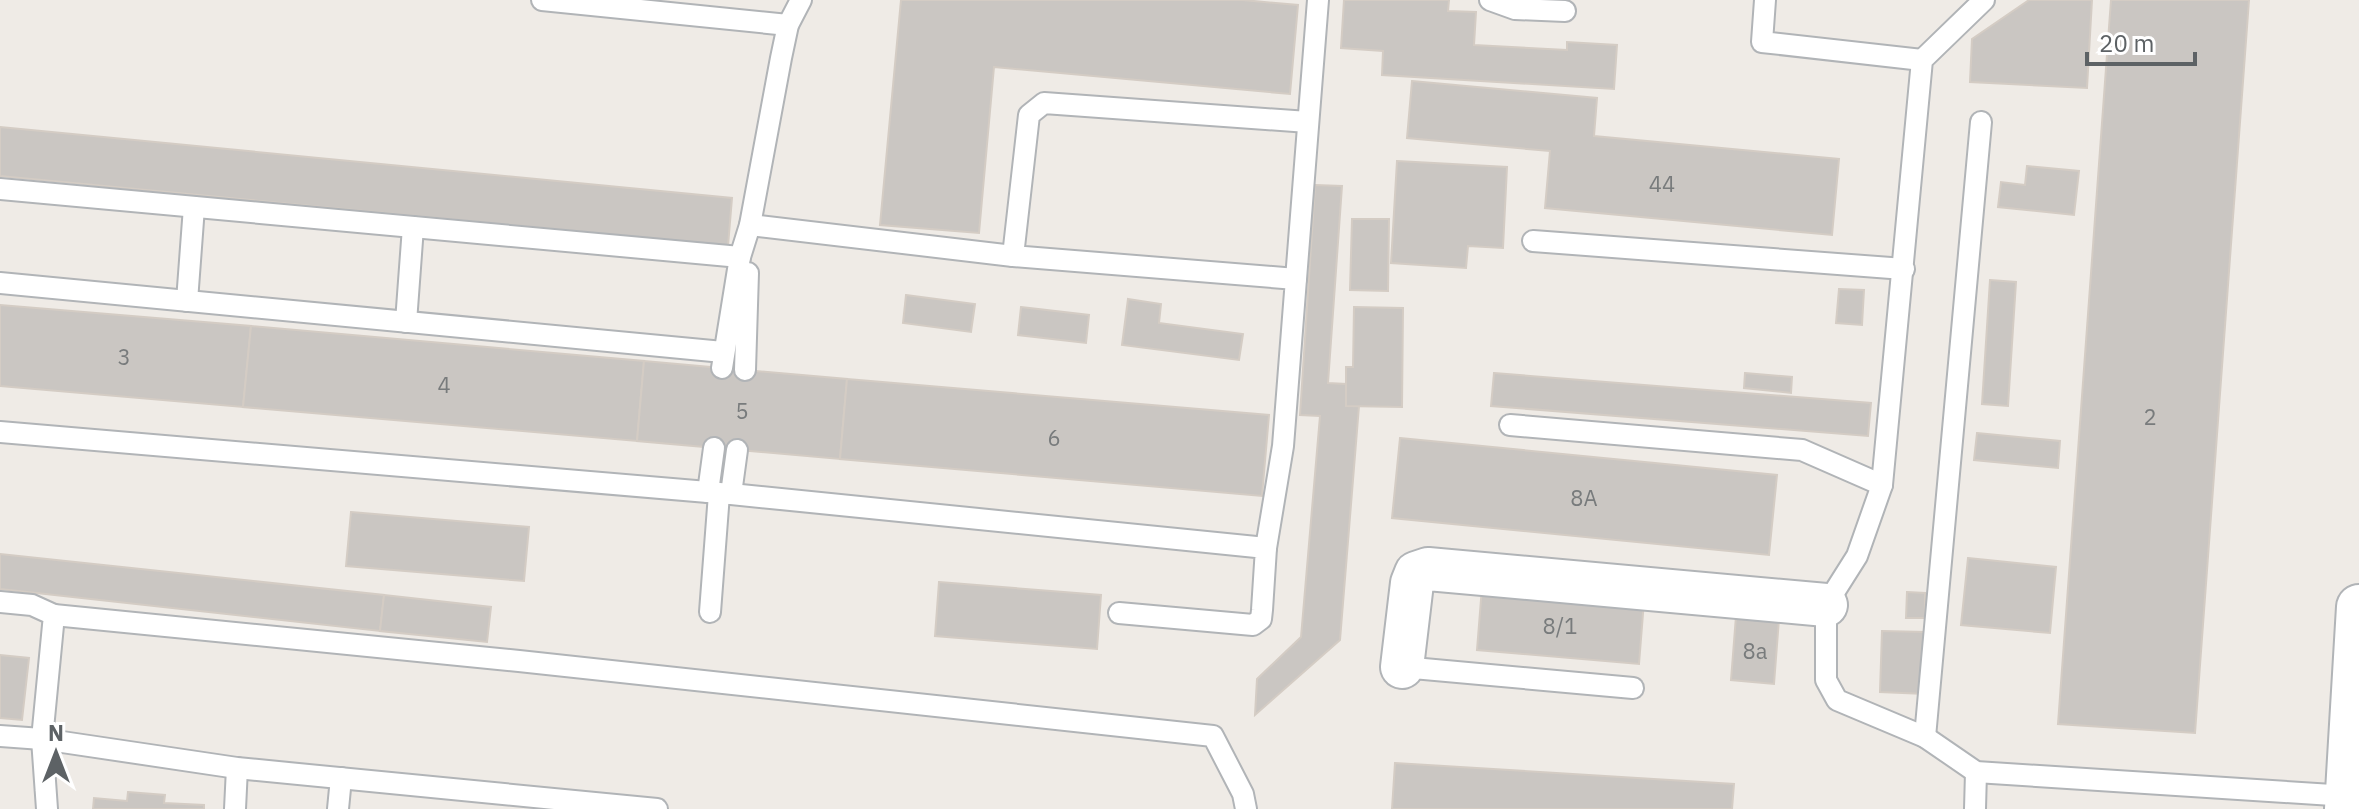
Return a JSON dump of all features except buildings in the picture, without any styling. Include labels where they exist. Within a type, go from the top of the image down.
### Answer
[{"type":"street","points":[[1402,667],[1412,583],[1416,573],[1428,569],[1826,605]]},
{"type":"street","points":[[2348,803],[2359,607]]},
{"type":"lane","points":[[542,0],[788,25]]},
{"type":"lane","points":[[0,283],[406,322],[722,360],[788,25],[801,0]]},
{"type":"lane","points":[[1119,613],[1253,625],[1261,619],[1266,548],[1283,446],[1318,0]]},
{"type":"lane","points":[[1490,0],[1515,9],[1565,11]]},
{"type":"lane","points":[[1765,0],[1762,42],[1922,60]]},
{"type":"lane","points":[[1984,0],[1922,60],[1882,485],[1857,556],[1826,605],[1826,680],[1837,700],[1925,737],[1976,772],[2348,803]]},
{"type":"lane","points":[[1013,256],[1029,115],[1044,103],[1308,122]]},
{"type":"lane","points":[[1925,737],[1981,122]]},
{"type":"lane","points":[[0,189],[740,257]]},
{"type":"lane","points":[[187,301],[194,207]]},
{"type":"lane","points":[[750,225],[1013,256],[1296,279]]},
{"type":"lane","points":[[745,370],[750,225]]},
{"type":"lane","points":[[406,322],[413,227]]},
{"type":"lane","points":[[1533,241],[1904,269]]},
{"type":"lane","points":[[1510,425],[1802,450],[1882,485]]},
{"type":"lane","points":[[0,432],[720,493],[1266,548]]},
{"type":"lane","points":[[710,612],[720,493],[714,448]]},
{"type":"lane","points":[[720,493],[737,450]]},
{"type":"lane","points":[[0,602],[32,605],[54,615],[519,661],[1213,736],[1243,794],[1246,809]]},
{"type":"lane","points":[[47,809],[42,739],[54,615]]},
{"type":"lane","points":[[1402,667],[1633,688]]},
{"type":"lane","points":[[0,736],[42,739],[237,768],[341,778],[506,802],[657,809]]},
{"type":"lane","points":[[235,809],[237,768]]},
{"type":"lane","points":[[1975,809],[1976,772]]},
{"type":"lane","points":[[338,809],[341,778]]}]
